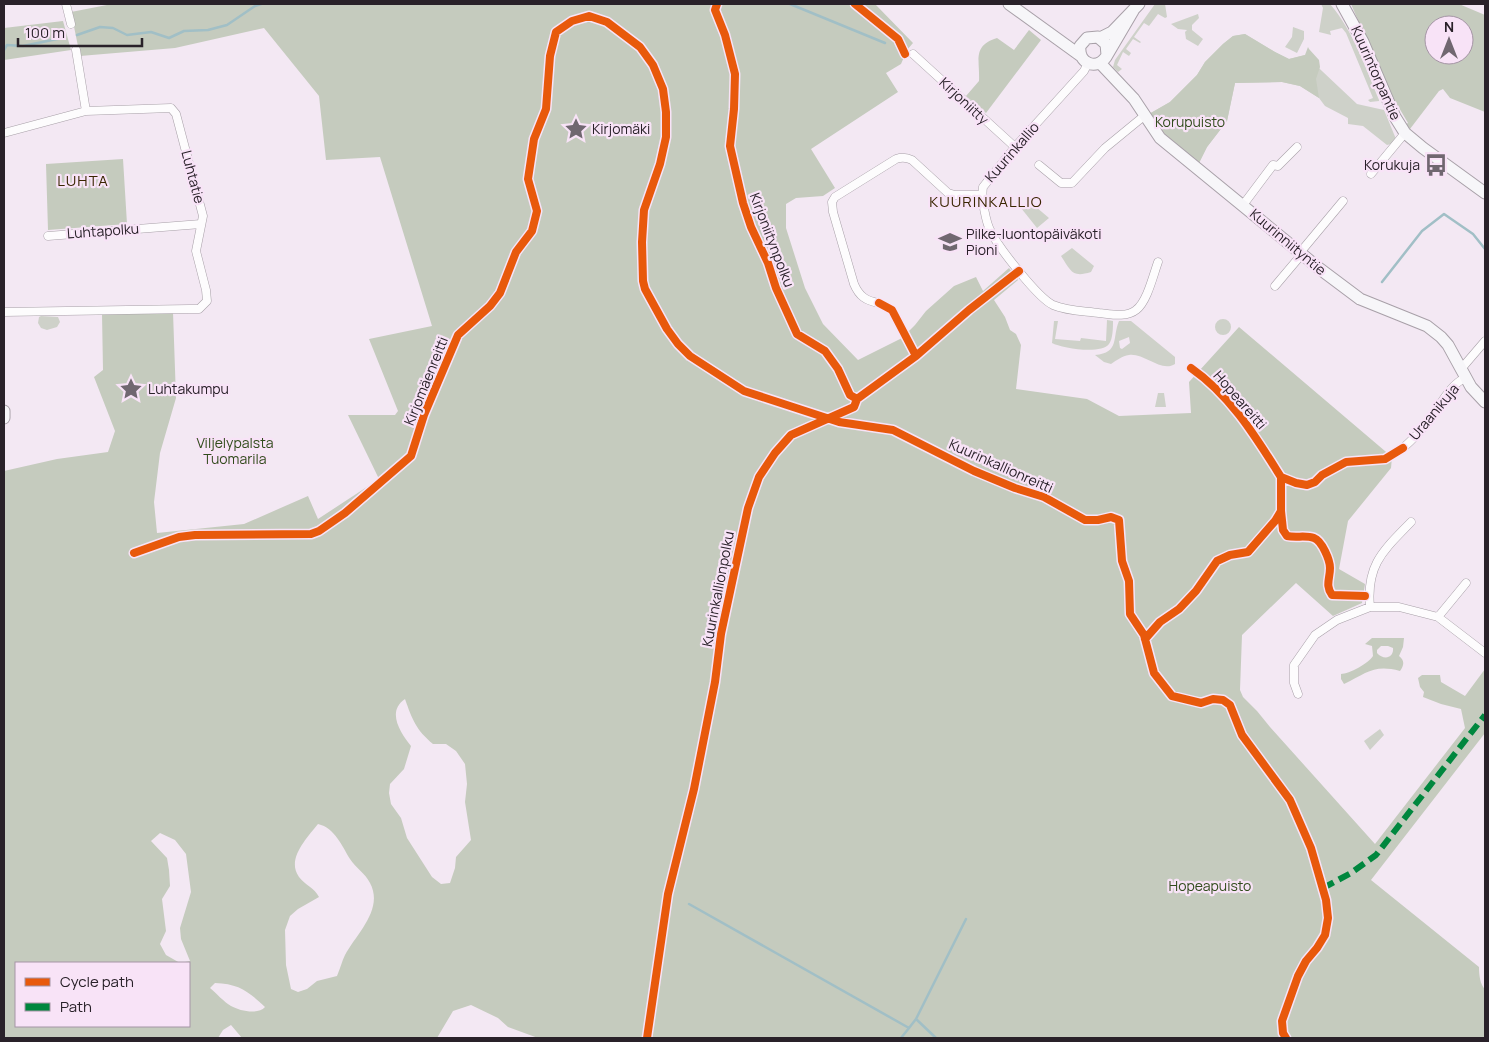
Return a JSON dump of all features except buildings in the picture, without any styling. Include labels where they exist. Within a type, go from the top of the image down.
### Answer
[{"type":"street","points":[[66,4],[71,24]]},
{"type":"street","points":[[1009,4],[1084,60],[1095,64],[1103,59],[1136,7]]},
{"type":"street","name":"Kuurintorpantie","points":[[1342,4],[1363,42],[1395,117],[1405,133],[1485,193]]},
{"type":"street","points":[[1084,60],[1080,49],[1083,42],[1092,37],[1106,37],[1136,7]]},
{"type":"street","points":[[1043,30],[1083,42]]},
{"type":"street","points":[[1100,38],[1106,44],[1103,59]]},
{"type":"street","points":[[76,50],[86,111]]},
{"type":"street","name":"Kirjoniitty","points":[[913,54],[1015,147]]},
{"type":"street","name":"Kuurinniityntie","points":[[1103,59],[1134,99],[1160,138],[1360,299],[1432,330],[1448,345],[1463,373],[1485,402]]},
{"type":"street","name":"Kuurinkallio","points":[[1084,60],[1084,71],[1015,147],[983,187],[982,195],[990,232],[1042,298],[1052,305],[1074,310],[1117,315],[1131,314],[1143,304],[1158,262]]},
{"type":"street","name":"Luhtatie","points":[[4,133],[86,111],[171,108],[176,114],[203,216],[196,251],[206,290],[206,302],[204,306],[199,308],[4,312]]},
{"type":"street","points":[[1039,165],[1062,183],[1072,183],[1105,148],[1144,116]]},
{"type":"street","points":[[1371,174],[1405,133]]},
{"type":"street","points":[[1243,205],[1273,165],[1278,166],[1297,147]]},
{"type":"street","points":[[879,303],[862,298],[857,292],[833,212],[832,202],[835,197],[902,157],[912,160],[948,193],[955,195],[982,195]]},
{"type":"street","points":[[1275,286],[1343,201]]},
{"type":"street","name":"Luhtapolku","points":[[48,236],[201,224]]},
{"type":"street","name":"Uraanikuja","points":[[1403,448],[1418,435],[1456,384],[1485,340]]},
{"type":"street","points":[[4,411],[4,418]]},
{"type":"street","points":[[1370,607],[1369,588],[1377,561],[1382,552],[1411,522]]},
{"type":"street","points":[[1438,617],[1466,582]]},
{"type":"street","points":[[1298,694],[1294,683],[1294,665],[1315,636],[1337,620],[1370,607],[1399,607],[1438,617],[1485,653]]},
{"type":"green space","name":"Hopeapuisto","points":[[112,4],[875,4],[913,43],[907,50],[901,64],[886,73],[898,92],[811,149],[835,188],[823,196],[796,198],[786,204],[786,228],[805,288],[823,324],[858,360],[902,338],[926,311],[954,286],[976,277],[983,291],[1009,268],[1018,280],[994,300],[1005,317],[1010,330],[1016,334],[1021,345],[1016,389],[1087,399],[1119,416],[1191,413],[1189,382],[1239,327],[1392,457],[1391,468],[1348,521],[1339,569],[1365,584],[1362,603],[1333,616],[1296,583],[1242,635],[1240,690],[1243,697],[1375,844],[1465,728],[1461,709],[1423,697],[1424,692],[1420,687],[1418,678],[1422,675],[1440,675],[1441,682],[1465,696],[1485,669],[1485,733],[1371,880],[1479,967],[1481,982],[1485,989],[1485,1038],[538,1038],[508,1027],[498,1018],[471,1005],[453,1011],[437,1038],[242,1038],[231,1025],[223,1030],[218,1038],[4,1038],[4,471],[57,459],[108,452],[115,431],[94,377],[103,370],[102,314],[173,312],[176,398],[160,453],[154,502],[157,533],[244,524],[308,496],[318,519],[379,479],[348,415],[395,415],[398,411],[369,339],[432,326],[380,157],[326,160],[319,96],[264,28],[175,48],[80,56],[71,12]],"holes":[[[405,699],[412,718],[422,734],[433,744],[446,744],[456,751],[465,764],[467,784],[465,802],[471,840],[456,857],[450,883],[441,884],[432,877],[407,838],[401,818],[391,804],[390,784],[404,769],[411,746],[403,735],[396,716],[399,704]],[[318,824],[333,833],[352,862],[368,879],[374,902],[367,921],[345,955],[337,976],[317,981],[307,989],[298,992],[291,989],[286,965],[285,930],[290,916],[319,897],[299,877],[295,863],[296,856],[304,842]],[[160,833],[175,840],[186,854],[191,892],[180,928],[181,939],[190,961],[185,962],[190,962],[190,1027],[15,1027],[15,962],[178,962],[166,955],[160,944],[166,931],[162,899],[170,886],[167,858],[151,841]],[[215,983],[243,989],[265,1007],[254,1012],[235,1008],[210,988]]]},
{"type":"green space","points":[[1155,4],[1165,4],[1167,17],[1165,18],[1158,14],[1149,26],[1144,23],[1134,37],[1141,42],[1133,39],[1126,49],[1131,53],[1129,56],[1123,52],[1117,65],[1122,69],[1118,72],[1113,67],[1115,60]]},
{"type":"green space","points":[[1321,4],[1330,4],[1346,26],[1379,101],[1370,102],[1368,100],[1373,98],[1346,33],[1342,28],[1330,31],[1331,35],[1319,32],[1323,8]]},
{"type":"green space","points":[[1351,4],[1459,4],[1485,15],[1485,112],[1450,98],[1443,89],[1439,91],[1410,129],[1398,106],[1395,106]]},
{"type":"green space","points":[[1198,14],[1199,18],[1192,25],[1192,30],[1203,39],[1198,46],[1186,39],[1185,32],[1187,30],[1178,29],[1171,24]]},
{"type":"green space","points":[[63,21],[71,50],[4,60],[4,28]]},
{"type":"green space","points":[[1293,27],[1304,31],[1304,39],[1297,53],[1285,47],[1292,37]]},
{"type":"green space","points":[[1029,30],[1041,40],[986,113],[966,96],[979,81],[979,55],[981,50],[989,41],[997,38],[1014,50]]},
{"type":"green space","name":"Korupuisto","points":[[1245,34],[1289,59],[1305,55],[1357,104],[1384,110],[1396,139],[1387,145],[1363,126],[1348,124],[1348,118],[1325,106],[1319,98],[1300,86],[1282,82],[1235,83],[1227,121],[1207,147],[1198,165],[1149,114],[1170,102],[1197,75],[1205,62],[1223,44],[1233,36]]},
{"type":"green space","name":"Korupuisto","points":[[1245,34],[1289,59],[1305,55],[1308,47],[1319,60],[1320,67],[1316,79],[1319,98],[1300,86],[1282,82],[1235,83],[1227,121],[1207,147],[1198,165],[1172,144],[1149,114],[1170,102],[1197,75],[1205,62],[1223,44],[1233,36]]},
{"type":"green space","points":[[123,159],[127,224],[48,230],[46,164]]},
{"type":"green space","points":[[1029,201],[1049,218],[1037,228],[1021,208]]},
{"type":"green space","points":[[1072,248],[1094,266],[1091,272],[1076,274],[1070,269],[1061,256]]},
{"type":"green space","points":[[41,316],[58,317],[60,322],[57,327],[47,330],[41,328],[38,323]]},
{"type":"green space","points":[[1223,319],[1229,321],[1231,327],[1229,333],[1223,335],[1217,333],[1215,327],[1217,321]]},
{"type":"green space","points":[[1107,320],[1113,321],[1113,330],[1110,342],[1105,347],[1081,350],[1052,343],[1054,321],[1058,321],[1055,339],[1080,341],[1081,338],[1106,341]]},
{"type":"green space","points":[[1119,321],[1131,321],[1175,357],[1175,364],[1170,366],[1159,365],[1135,355],[1122,357],[1111,364],[1104,362],[1095,355],[1103,354],[1112,348]],"holes":[[[1129,337],[1130,343],[1122,349],[1120,348],[1119,341]]]},
{"type":"green space","points":[[1158,393],[1164,393],[1166,407],[1155,407]]},
{"type":"green space","points":[[1372,638],[1404,638],[1399,656],[1403,661],[1400,671],[1377,669],[1344,684],[1341,674],[1359,668],[1373,656],[1372,646],[1365,644]],"holes":[[[1381,646],[1393,648],[1390,656],[1382,657],[1377,653]]]},
{"type":"green space","points":[[1380,729],[1384,735],[1370,750],[1364,741]]},
{"type":"waterway","points":[[77,35],[100,27],[113,28],[127,35],[151,32],[169,38],[184,31],[208,30],[227,25],[261,4]]},
{"type":"waterway","points":[[790,4],[885,43]]},
{"type":"waterway","points":[[4,50],[7,45],[23,46],[62,38]]},
{"type":"waterway","points":[[1382,282],[1422,231],[1444,214],[1473,234],[1485,249]]},
{"type":"waterway","points":[[689,904],[909,1028],[916,1019],[936,1038]]},
{"type":"waterway","points":[[916,1019],[966,919]]},
{"type":"waterway","points":[[901,1038],[909,1028]]},
{"type":"marked path","points":[[1323,888],[1351,873],[1376,855],[1485,715]]},
{"type":"cycle path","name":"Kirjoniitynpolku","points":[[717,4],[715,10],[725,35],[735,74],[730,146],[743,203],[751,227],[797,334],[825,351],[838,369],[850,395],[857,399]]},
{"type":"cycle path","points":[[855,4],[898,39],[905,54]]},
{"type":"cycle path","name":"Kirjomäenreitti","points":[[134,553],[179,537],[195,535],[311,534],[319,531],[345,513],[411,456],[424,415],[458,335],[490,306],[500,293],[516,252],[532,231],[537,211],[528,179],[534,139],[546,109],[550,56],[556,32],[572,21],[589,16],[607,22],[640,47],[653,65],[663,89],[666,112],[666,137],[660,164],[644,210],[642,242],[643,281],[645,289],[667,329],[690,356],[744,391],[839,422],[893,430],[974,471],[1015,488],[1044,497],[1085,520],[1111,517],[1119,520],[1122,561],[1129,581],[1130,614],[1144,635],[1154,673],[1172,696],[1201,703],[1213,699],[1223,700],[1230,705],[1242,735],[1290,800],[1311,848],[1326,900],[1328,918],[1325,935],[1306,961],[1298,976],[1282,1021],[1283,1033],[1286,1038]]},
{"type":"cycle path","name":"Kuurinkallionpolku","points":[[647,1038],[668,894],[694,789],[715,682],[721,634],[748,508],[759,477],[775,453],[791,435],[854,407],[857,399],[916,356],[969,310],[1019,271]]},
{"type":"cycle path","points":[[879,303],[892,310],[916,356]]},
{"type":"cycle path","name":"Hopeareitti","points":[[1191,368],[1230,404],[1252,432],[1281,477]]},
{"type":"cycle path","points":[[1145,639],[1160,622],[1179,609],[1196,591],[1217,561],[1230,555],[1248,552],[1275,521],[1281,511],[1281,477],[1307,485],[1346,462],[1385,459],[1403,448]]},
{"type":"cycle path","points":[[1281,511],[1283,530],[1287,536],[1314,538],[1323,547],[1330,565],[1328,585],[1332,595],[1365,596]]},
{"type":"place","name":"Kirjomäki","points":[[576,129]]},
{"type":"place","name":"Korukuja","points":[[1436,165]]},
{"type":"place","name":"Pilke-luontopäiväkoti Pioni","points":[[950,242]]},
{"type":"place","name":"Luhtakumpu","points":[[131,389]]},
{"type":"district","name":"LUHTA","points":[[83,181]]},
{"type":"district","name":"KUURINKALLIO","points":[[986,202]]},
{"type":"park label","name":"Viljelypalsta Tuomarila","points":[[235,452]]}]
